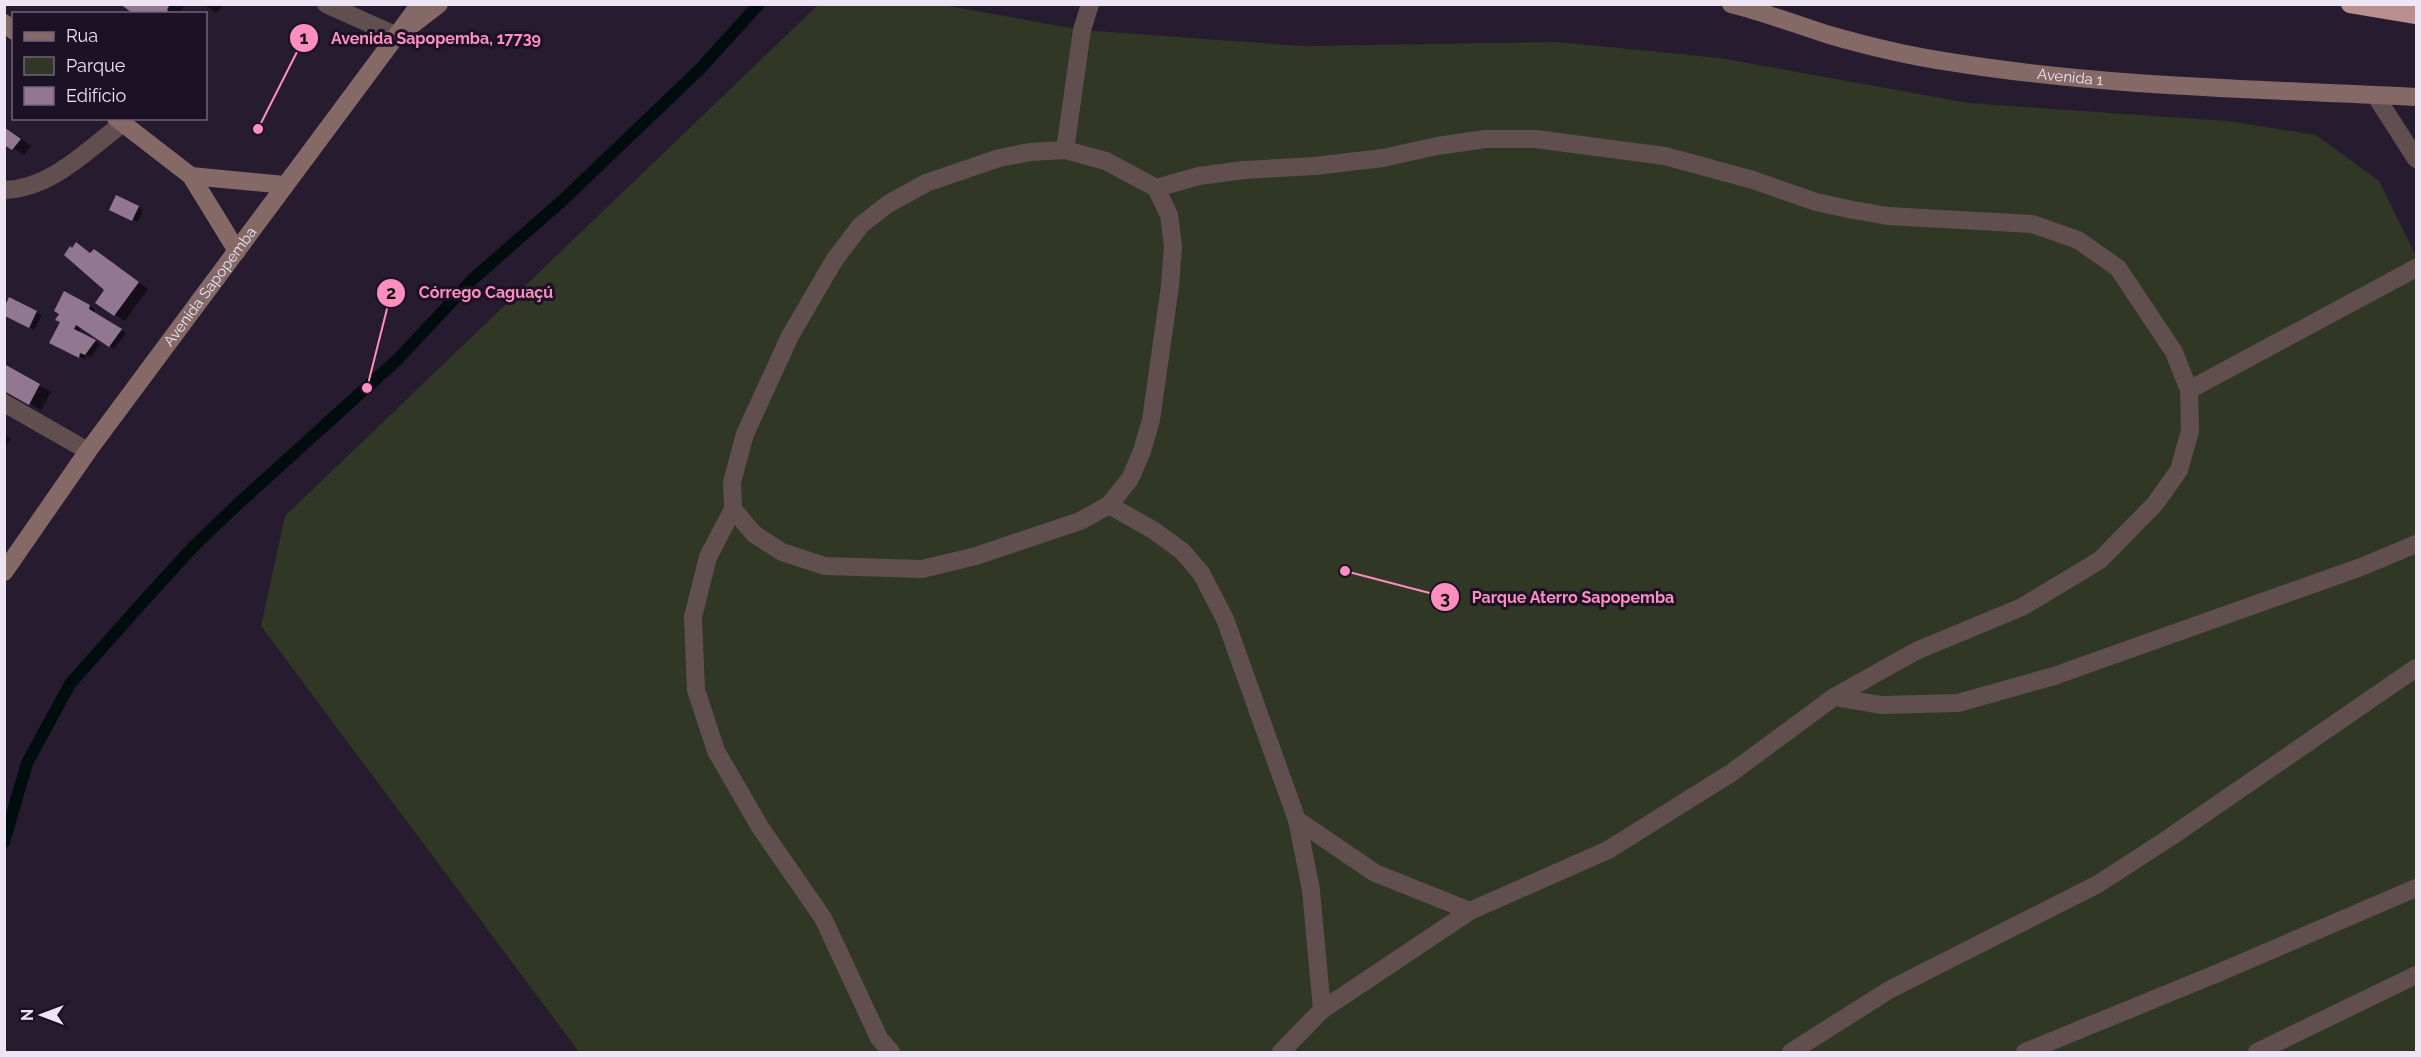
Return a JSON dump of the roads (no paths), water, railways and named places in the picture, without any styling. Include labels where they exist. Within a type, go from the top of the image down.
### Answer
[{"type":"highway","points":[[2350,4],[2416,15]]},
{"type":"main road","name":"Avenida Sapopemba","points":[[4,572],[88,451],[420,4]]},
{"type":"main road","points":[[397,36],[439,4]]},
{"type":"main road","name":"Avenida 1","points":[[1731,4],[1891,51],[1949,62],[2058,76],[2219,88],[2416,98]]},
{"type":"main road","points":[[119,121],[191,176],[237,250]]},
{"type":"main road","points":[[191,176],[285,185]]},
{"type":"street","points":[[326,4],[397,36]]},
{"type":"street","points":[[1065,150],[1082,30],[1090,4]]},
{"type":"street","points":[[2375,95],[2416,159]]},
{"type":"street","points":[[4,190],[19,190],[48,180],[119,121]]},
{"type":"street","points":[[1156,188],[1198,176],[1244,170],[1315,166],[1383,158],[1437,146],[1485,140],[1535,139],[1665,156],[1753,180],[1816,202],[1852,210],[1888,216],[2032,224],[2078,240],[2118,268],[2174,352],[2189,390],[2190,431],[2179,470],[2155,504],[2100,560],[2022,607],[1916,651],[1834,697],[1731,772],[1608,850],[1470,911],[1322,1010],[1281,1053]]},
{"type":"street","points":[[733,509],[754,534],[782,552],[825,566],[922,569],[976,556],[1080,521],[1109,505],[1130,479],[1142,451],[1151,420],[1170,286],[1173,246],[1169,215],[1156,188],[1106,161],[1065,150],[1030,152],[999,158],[926,183],[888,204],[861,225],[835,259],[790,336],[745,434],[732,482],[733,509],[708,557],[693,617],[696,690],[716,751],[760,827],[822,918],[879,1038],[891,1053]]},
{"type":"street","points":[[2189,390],[2402,278],[2416,268]]},
{"type":"street","points":[[4,403],[88,451]]},
{"type":"street","points":[[1109,505],[1182,551],[1201,573],[1225,620],[1297,820],[1311,890],[1322,1010]]},
{"type":"street","points":[[1834,697],[1881,705],[1958,703],[2054,676],[2361,567],[2416,544]]},
{"type":"street","points":[[1791,1053],[1889,990],[2098,884],[2169,838],[2416,668]]},
{"type":"street","points":[[1297,820],[1375,873],[1470,911]]},
{"type":"street","points":[[2025,1053],[2416,888]]},
{"type":"street","points":[[2257,1053],[2416,975]]},
{"type":"waterway","points":[[4,842],[27,763],[70,684],[141,604],[193,547],[239,503],[398,359],[473,279],[563,200],[700,69],[759,4]]},
{"type":"place","name":"Avenida Sapopemba, 17739","points":[[258,129]]},
{"type":"place","name":"Córrego Caguaçú","points":[[367,388]]},
{"type":"place","name":"Parque Aterro Sapopemba","points":[[1345,571]]}]
